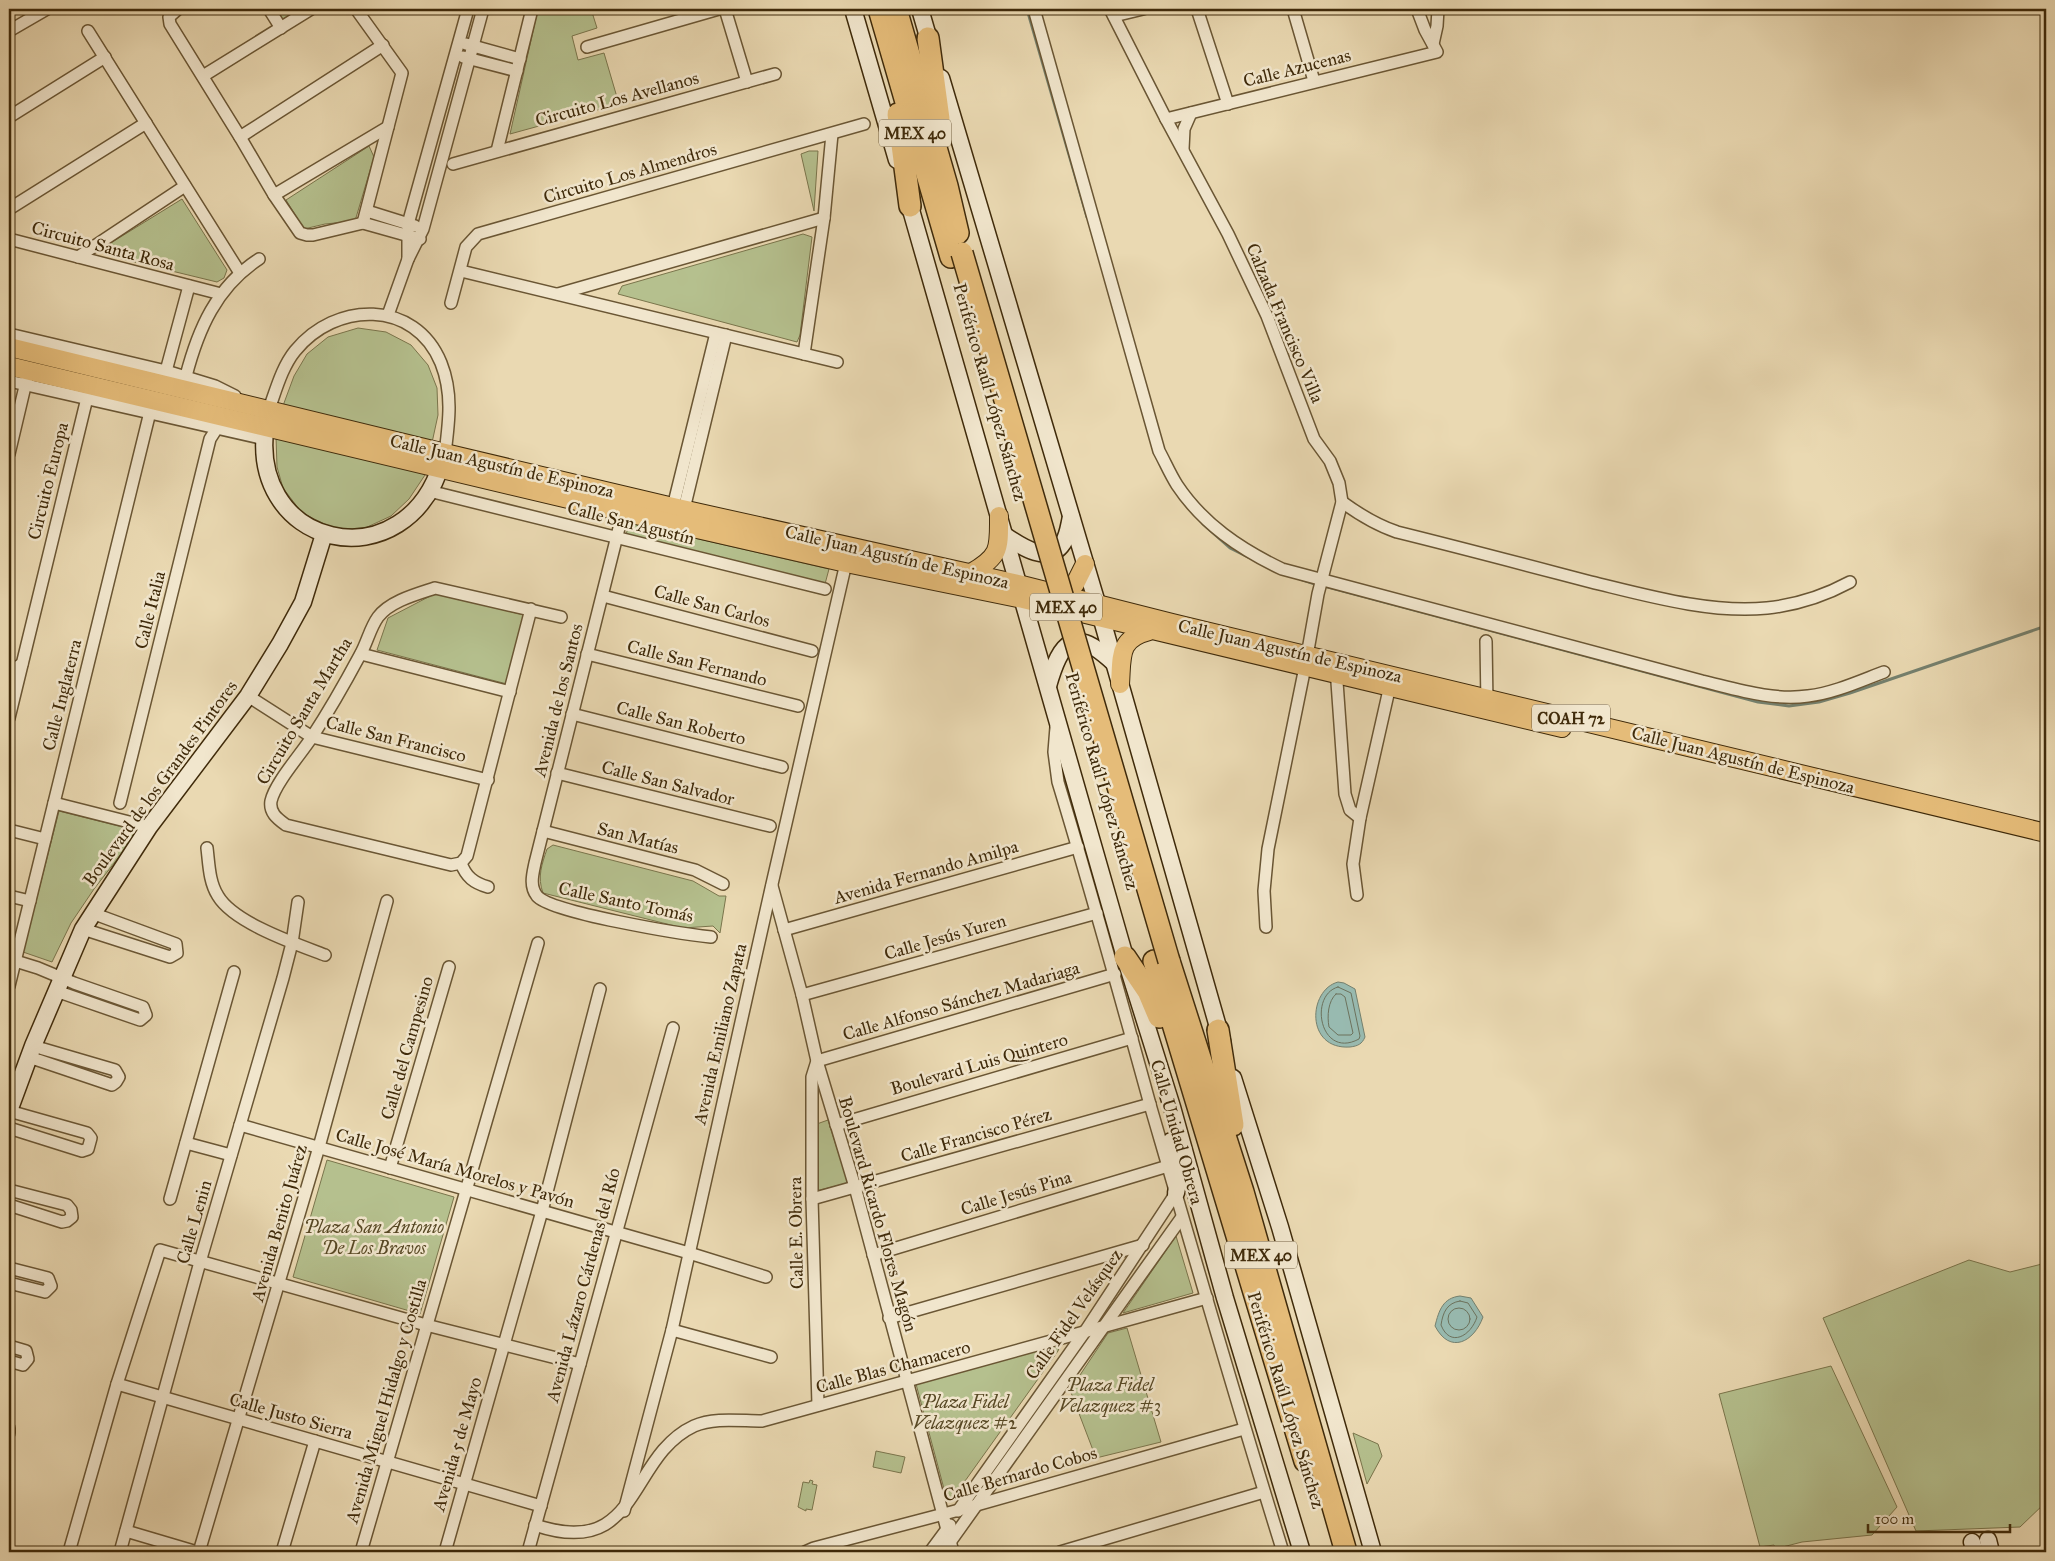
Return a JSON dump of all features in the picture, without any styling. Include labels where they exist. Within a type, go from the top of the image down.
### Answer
[{"type":"highway","name":"Periférico Raúl López Sánchez","points":[[879,9],[956,255],[1162,961],[1204,1122],[1332,1552]]},
{"type":"highway","name":"Periférico Raúl López Sánchez","points":[[896,9],[947,186],[956,255]]},
{"type":"highway","points":[[887,37],[910,206]]},
{"type":"highway","points":[[928,38],[947,186]]},
{"type":"highway","name":"Periférico Raúl López Sánchez","points":[[1162,961],[1243,1192],[1346,1552]]},
{"type":"highway","points":[[1120,965],[1148,991],[1204,1122]]},
{"type":"highway","points":[[1218,1030],[1243,1192]]},
{"type":"main road","name":"Periférico Raúl López Sánchez","points":[[853,9],[1048,687],[1120,965],[1172,1107],[1225,1298],[1302,1552]]},
{"type":"main road","points":[[920,9],[1102,620],[1218,1030],[1280,1227],[1373,1552]]},
{"type":"main road","name":"Calle Juan Agustín de Espinoza","points":[[9,347],[265,421]]},
{"type":"main road","name":"Calle Juan Agustín de Espinoza","points":[[9,366],[27,378],[265,421],[442,460],[678,508],[971,573],[1102,620],[1149,631],[1306,661]]},
{"type":"main road","points":[[265,421],[270,479],[278,497],[290,513],[306,526],[339,538],[355,539],[373,536],[404,519],[420,506],[429,491],[442,460]]},
{"type":"main road","name":"Calle Juan Agustín de Espinoza","points":[[442,460],[623,512],[846,563],[1020,592],[1065,595],[1306,661],[2046,833]]},
{"type":"main road","points":[[971,573],[987,564],[996,553],[999,538],[999,516]]},
{"type":"main road","points":[[1004,535],[1025,549],[1035,553],[1045,553],[1059,548],[1063,543],[1071,517]]},
{"type":"main road","name":"Boulevard de los Grandes Pintores","points":[[9,1111],[31,1051],[83,929],[149,827],[248,696],[303,602],[316,565],[324,534]]},
{"type":"main road","points":[[825,541],[846,563],[872,551]]},
{"type":"main road","points":[[1065,595],[1075,584],[1085,564]]},
{"type":"main road","points":[[1120,684],[1124,648],[1133,636],[1149,631]]},
{"type":"main road","points":[[1048,687],[1058,655],[1072,643],[1088,643],[1099,649],[1114,662]]},
{"type":"main road","name":"Calle Juan Agustín de Espinoza","points":[[1487,704],[2046,844]]},
{"type":"main road","points":[[1172,1107],[1170,1136],[1179,1178],[1176,1193]]},
{"type":"street","points":[[23,9],[30,18]]},
{"type":"street","points":[[9,31],[47,9]]},
{"type":"street","points":[[178,9],[169,17],[170,24],[297,230],[303,235],[313,235],[363,223],[408,230]]},
{"type":"street","points":[[269,9],[281,28]]},
{"type":"street","points":[[203,76],[311,9]]},
{"type":"street","points":[[356,9],[384,45],[402,73],[363,223]]},
{"type":"street","points":[[408,259],[408,230],[468,9]]},
{"type":"street","points":[[388,315],[408,259],[421,234],[483,9]]},
{"type":"street","name":"Circuito Los Avellanos","points":[[497,151],[532,9]]},
{"type":"street","points":[[587,47],[719,9]]},
{"type":"street","points":[[725,9],[747,82]]},
{"type":"street","points":[[1034,9],[1159,451],[1177,484],[1196,509],[1220,532],[1251,554],[1282,569],[1321,581],[1757,694],[1786,698],[1809,696],[1884,672]]},
{"type":"street","points":[[1112,12],[1143,9]]},
{"type":"street","points":[[1197,9],[1228,104]]},
{"type":"street","points":[[1293,9],[1314,81]]},
{"type":"street","points":[[1418,9],[1425,30],[1435,48]]},
{"type":"street","points":[[1435,48],[1438,9]]},
{"type":"street","name":"Calzada Francisco Villa","points":[[1112,12],[1166,119],[1228,234],[1267,316],[1314,438],[1330,461],[1339,483],[1342,502],[1318,594],[1268,848],[1264,891],[1266,927]]},
{"type":"street","points":[[88,31],[240,273]]},
{"type":"street","points":[[460,43],[473,46],[518,65]]},
{"type":"street","points":[[240,137],[384,45]]},
{"type":"street","name":"Calle Azucenas","points":[[1166,119],[1435,48]]},
{"type":"street","points":[[456,55],[518,65]]},
{"type":"street","points":[[9,117],[105,57]]},
{"type":"street","name":"Circuito Los Avellanos","points":[[452,164],[775,74]]},
{"type":"street","points":[[1183,149],[1184,129],[1191,113]]},
{"type":"street","points":[[9,209],[146,123]]},
{"type":"street","name":"Circuito Los Almendros","points":[[451,303],[466,247],[478,234],[864,124]]},
{"type":"street","points":[[274,195],[388,127]]},
{"type":"street","points":[[804,354],[824,218],[832,134]]},
{"type":"street","points":[[78,257],[185,186]]},
{"type":"street","points":[[367,211],[421,234]]},
{"type":"street","points":[[557,294],[824,218]]},
{"type":"street","name":"Circuito Santa Rosa","points":[[9,239],[221,294]]},
{"type":"street","points":[[186,376],[197,337],[212,308],[221,294],[240,273],[259,259]]},
{"type":"street","points":[[461,271],[837,362]]},
{"type":"street","points":[[166,371],[189,286]]},
{"type":"street","points":[[265,421],[286,365],[294,351],[309,336],[327,325],[346,317],[365,314],[388,315],[402,320],[418,330],[429,342],[442,363],[450,403],[442,460]]},
{"type":"street","points":[[9,334],[186,376],[216,386],[265,421]]},
{"type":"street","points":[[678,508],[721,334]]},
{"type":"street","points":[[9,380],[27,378],[87,398],[217,428],[265,421]]},
{"type":"street","points":[[9,454],[27,378]]},
{"type":"street","name":"Circuito Europa","points":[[9,718],[87,398]]},
{"type":"street","name":"Calle Inglaterra","points":[[9,986],[12,960],[30,901],[150,412]]},
{"type":"street","name":"Calle Italia","points":[[120,803],[210,439],[217,428]]},
{"type":"street","name":"Calle San Agustín","points":[[429,491],[825,589]]},
{"type":"street","points":[[1342,502],[1365,518],[1389,529],[1658,599],[1744,609],[1766,608],[1795,604],[1825,594],[1850,582]]},
{"type":"street","name":"Avenida de los Santos","points":[[536,895],[532,888],[532,879],[623,512]]},
{"type":"street","name":"Avenida Emiliano Zapata","points":[[624,1511],[672,1330],[846,563]]},
{"type":"street","name":"Circuito Santa Martha","points":[[461,863],[451,865],[286,825],[275,818],[270,804],[273,793],[312,737],[361,654],[377,617],[389,607],[404,599],[435,588],[561,617]]},
{"type":"street","name":"Calle San Carlos","points":[[603,596],[812,651]]},
{"type":"street","points":[[488,887],[478,885],[470,880],[461,863],[467,856],[531,610]]},
{"type":"street","points":[[1486,641],[1487,704]]},
{"type":"street","points":[[361,654],[510,692]]},
{"type":"street","name":"Calle San Fernando","points":[[587,654],[798,706]]},
{"type":"street","points":[[9,672],[22,664]]},
{"type":"street","points":[[1336,668],[1346,798],[1350,810],[1360,818]]},
{"type":"street","points":[[1357,895],[1353,864],[1360,818],[1391,681]]},
{"type":"street","name":"Calle San Francisco","points":[[248,696],[312,737],[488,780]]},
{"type":"street","name":"Calle San Roberto","points":[[572,714],[782,766]]},
{"type":"street","name":"Calle Unidad Obrera","points":[[1056,718],[1055,768],[1097,913],[1120,965],[1132,1038],[1150,1104],[1244,1429],[1283,1552]]},
{"type":"street","name":"Calle San Salvador","points":[[557,773],[770,826]]},
{"type":"street","points":[[54,803],[149,827]]},
{"type":"street","points":[[9,830],[45,839]]},
{"type":"street","name":"San Matías","points":[[543,831],[694,870],[722,884]]},
{"type":"street","name":"Avenida Fernando Amilpa","points":[[784,930],[1078,846]]},
{"type":"street","points":[[207,848],[210,879],[218,896],[228,910],[292,943],[325,955]]},
{"type":"street","name":"Boulevard Ricardo Flores Magón","points":[[772,884],[802,995],[817,1062],[855,1187],[952,1547]]},
{"type":"street","name":"Calle Santo Tomás","points":[[536,895],[548,904],[627,924],[668,932],[711,937]]},
{"type":"street","points":[[9,896],[30,901]]},
{"type":"street","name":"Avenida Benito Juárez","points":[[198,1552],[280,1284],[387,901]]},
{"type":"street","name":"Calle Lenin","points":[[120,1552],[200,1262],[292,943],[298,902]]},
{"type":"street","points":[[83,929],[170,957],[177,953],[176,944],[92,913]]},
{"type":"street","name":"Calle Jesús Yuren","points":[[802,995],[1097,913]]},
{"type":"street","name":"Avenida Miguel Hidalgo y Costilla","points":[[361,1552],[538,943]]},
{"type":"street","points":[[12,960],[59,984],[140,1020],[146,1014],[143,1007],[74,983],[59,984]]},
{"type":"street","name":"Calle Alfonso Sánchez Madariaga","points":[[817,1062],[1120,965]]},
{"type":"street","name":"Calle del Campesino","points":[[390,1168],[449,967]]},
{"type":"street","points":[[170,1199],[234,972]]},
{"type":"street","name":"Avenida 5 de Mayo","points":[[445,1552],[542,1211],[600,989]]},
{"type":"street","name":"Avenida Lázaro Cárdenas del Río","points":[[528,1552],[673,1028]]},
{"type":"street","name":"Boulevard Luis Quintero","points":[[836,1125],[1132,1038]]},
{"type":"street","points":[[31,1051],[115,1070],[119,1077],[112,1085],[31,1051]]},
{"type":"street","name":"Calle E. Obrera","points":[[817,1062],[812,1078],[812,1199],[818,1406]]},
{"type":"street","name":"Calle Francisco Pérez","points":[[812,1199],[1150,1104]]},
{"type":"street","points":[[9,1111],[87,1133],[91,1138],[91,1144],[88,1149],[82,1151],[9,1128]]},
{"type":"street","name":"Calle José María Morelos y Pavón","points":[[240,1125],[689,1253],[766,1277]]},
{"type":"street","points":[[186,1143],[231,1155]]},
{"type":"street","name":"Calle Jesús Pina","points":[[873,1254],[1168,1166]]},
{"type":"street","points":[[9,1190],[67,1205],[72,1213],[70,1219],[62,1222],[9,1205]]},
{"type":"street","name":"Calle Fidel Velásquez","points":[[930,1552],[1086,1330],[1176,1193]]},
{"type":"street","name":"Calle Fidel Velásquez","points":[[943,1552],[952,1547],[976,1505],[1182,1217]]},
{"type":"street","points":[[889,1318],[1143,1245]]},
{"type":"street","points":[[69,1552],[117,1384],[160,1250],[426,1325],[580,1364]]},
{"type":"street","points":[[9,1268],[48,1278],[51,1286],[45,1292],[9,1283]]},
{"type":"street","name":"Calle Blas Chamacero","points":[[535,1525],[550,1532],[568,1536],[585,1536],[606,1528],[624,1511],[636,1496],[660,1455],[680,1435],[693,1426],[708,1422],[762,1421],[1207,1298]]},
{"type":"street","points":[[672,1330],[771,1357]]},
{"type":"street","points":[[9,1346],[26,1351],[28,1359],[23,1365],[9,1361]]},
{"type":"street","name":"Calle Justo Sierra","points":[[117,1384],[541,1506]]},
{"type":"street","points":[[9,1428],[9,1433]]},
{"type":"street","name":"Calle Bernardo Cobos","points":[[805,1552],[824,1545],[959,1510],[1244,1429]]},
{"type":"street","points":[[282,1552],[315,1441]]},
{"type":"street","points":[[1060,1552],[1264,1492]]},
{"type":"street","points":[[126,1531],[198,1552]]},
{"type":"green space","points":[[272,9],[307,9],[282,24]]},
{"type":"green space","points":[[538,9],[591,9],[597,28],[572,36],[578,60],[604,53],[619,104],[510,134]]},
{"type":"green space","points":[[369,146],[374,157],[355,221],[325,224],[304,229],[286,200]]},
{"type":"green space","points":[[809,151],[818,151],[814,211],[801,154]]},
{"type":"green space","points":[[182,199],[227,270],[224,278],[217,282],[110,256],[107,248],[109,244]]},
{"type":"green space","points":[[803,234],[812,237],[800,335],[797,342],[618,294],[622,286]]},
{"type":"green space","points":[[358,328],[386,332],[411,345],[428,365],[437,388],[438,415],[425,475],[409,499],[391,516],[363,529],[333,528],[302,513],[283,488],[277,467],[276,437],[284,403],[294,376],[307,354],[328,337]]},
{"type":"green space","points":[[629,523],[829,569],[825,584],[626,535]]},
{"type":"green space","points":[[436,593],[524,615],[507,684],[377,650],[388,618]]},
{"type":"green space","points":[[59,811],[139,831],[94,889],[71,923],[52,962],[23,952]]},
{"type":"green space","points":[[553,845],[693,881],[719,896],[726,896],[720,933],[713,926],[683,928],[543,893],[540,881],[542,865],[547,849]]},
{"type":"green space","points":[[828,1120],[848,1183],[816,1191],[814,1125]]},
{"type":"green space","name":"Plaza San Antonio De Los Bravos","points":[[327,1160],[454,1197],[420,1314],[293,1277]]},
{"type":"green space","points":[[1176,1236],[1193,1293],[1123,1313]]},
{"type":"green space","points":[[1969,1260],[2010,1272],[2046,1263],[2046,1502],[2020,1527],[1916,1531],[1823,1318]]},
{"type":"green space","name":"Plaza Fidel Velazquez #3","points":[[1127,1328],[1161,1442],[1096,1458],[1070,1390],[1108,1333]]},
{"type":"green space","name":"Plaza Fidel Velazquez #2","points":[[1056,1345],[1060,1346],[1058,1351],[950,1502],[947,1500],[916,1384]]},
{"type":"green space","points":[[1831,1366],[1897,1507],[1872,1535],[1802,1542],[1775,1549],[1774,1545],[1760,1547],[1719,1394]]},
{"type":"green space","points":[[1353,1433],[1378,1444],[1382,1456],[1367,1484]]},
{"type":"green space","points":[[876,1451],[905,1457],[901,1473],[873,1467]]},
{"type":"green space","points":[[810,1480],[813,1481],[812,1484],[817,1485],[812,1510],[806,1509],[806,1511],[798,1507],[803,1482],[809,1483]]},
{"type":"water","points":[[1338,982],[1355,989],[1365,1037],[1361,1043],[1355,1046],[1335,1045],[1325,1039],[1319,1030],[1316,1019],[1317,1007],[1321,996],[1328,987]]},
{"type":"water","points":[[1460,1296],[1471,1298],[1483,1317],[1474,1333],[1461,1342],[1454,1342],[1441,1335],[1435,1326],[1438,1315],[1446,1302],[1449,1299]]},
{"type":"waterway","points":[[1027,9],[1087,217]]},
{"type":"waterway","points":[[1203,524],[1230,548],[1248,557]]},
{"type":"waterway","points":[[1300,579],[1318,585]]},
{"type":"waterway","points":[[1324,586],[1758,702],[1789,706],[1819,702],[1850,693],[2046,626]]}]
